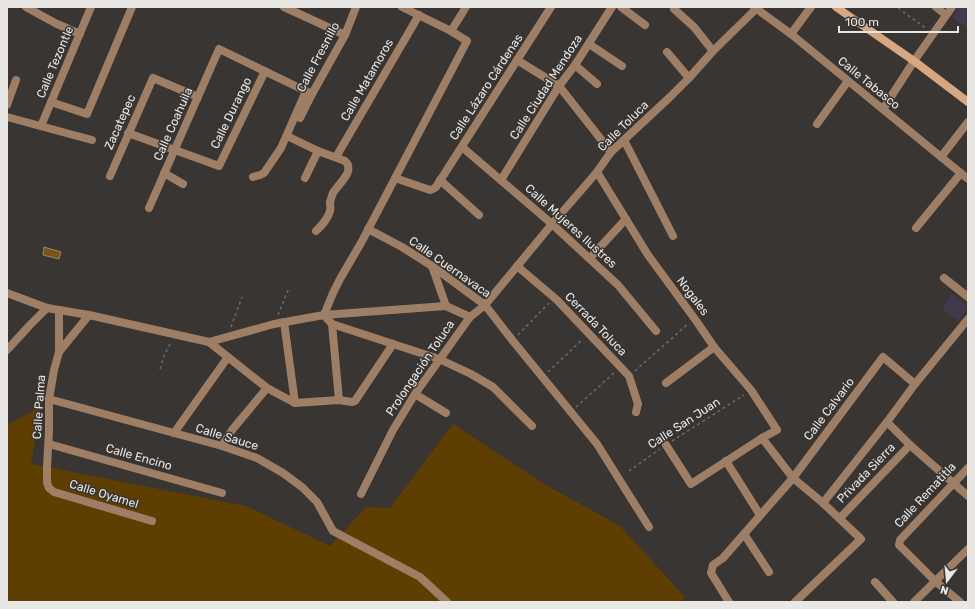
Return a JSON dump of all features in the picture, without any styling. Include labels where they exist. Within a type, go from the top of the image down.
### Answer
[{"type":"main road","points":[[836,7],[914,61],[968,102]]},
{"type":"street","points":[[26,7],[55,23],[80,34]]},
{"type":"street","name":"Calle Tezontle","points":[[41,126],[91,7]]},
{"type":"street","points":[[51,102],[87,114],[132,7]]},
{"type":"street","points":[[284,7],[345,35]]},
{"type":"street","name":"Calle Fresnillo","points":[[300,118],[309,92],[345,35],[356,7]]},
{"type":"street","points":[[324,314],[340,279],[467,41],[402,7]]},
{"type":"street","points":[[450,31],[466,7]]},
{"type":"street","name":"Calle Lázaro Cárdenas","points":[[440,180],[551,7]]},
{"type":"street","name":"Calle Ciudad Mendoza","points":[[501,180],[559,86],[575,65],[612,7]]},
{"type":"street","points":[[621,7],[645,25]]},
{"type":"street","points":[[791,34],[811,7]]},
{"type":"street","points":[[936,7],[946,15]]},
{"type":"street","points":[[882,109],[952,7]]},
{"type":"street","name":"Calle Tabasco","points":[[755,8],[791,34],[965,176]]},
{"type":"street","name":"Calle Toluca","points":[[485,305],[597,172],[611,152],[689,78],[755,8]]},
{"type":"street","points":[[674,9],[694,27],[713,51]]},
{"type":"street","name":"Calle Matamoros","points":[[336,157],[419,15]]},
{"type":"street","points":[[589,44],[622,66]]},
{"type":"street","name":"Calle Coahuila","points":[[149,208],[219,49],[265,71]]},
{"type":"street","points":[[667,52],[689,78]]},
{"type":"street","points":[[517,60],[559,86],[611,152]]},
{"type":"street","points":[[575,65],[597,84]]},
{"type":"street","points":[[253,177],[264,173],[281,148],[309,92],[265,71]]},
{"type":"street","name":"Calle Durango","points":[[174,151],[219,166],[265,71]]},
{"type":"street","name":"Zacatepec","points":[[110,176],[153,78],[198,97]]},
{"type":"street","points":[[7,105],[16,80]]},
{"type":"street","points":[[817,124],[848,81]]},
{"type":"street","points":[[7,117],[92,140]]},
{"type":"street","points":[[941,157],[968,122]]},
{"type":"street","points":[[128,133],[174,151]]},
{"type":"street","points":[[287,136],[347,163],[348,172],[333,192],[330,202],[331,209],[325,222],[316,231]]},
{"type":"street","points":[[624,140],[673,236]]},
{"type":"street","name":"Calle Mujeres Ilustres","points":[[462,147],[590,258],[618,285],[656,331]]},
{"type":"street","points":[[305,178],[318,151]]},
{"type":"street","name":"Nogales","points":[[597,172],[648,256],[714,347],[751,390],[777,430],[762,438]]},
{"type":"street","points":[[164,173],[183,184]]},
{"type":"street","points":[[916,228],[965,176]]},
{"type":"street","points":[[395,178],[430,190],[436,187],[440,180],[478,215]]},
{"type":"street","points":[[590,258],[626,219]]},
{"type":"street","name":"Calle Cuernavaca","points":[[368,229],[402,247],[432,266],[485,305],[597,444],[648,527]]},
{"type":"street","points":[[432,266],[446,306]]},
{"type":"street","name":"Cerrada Toluca","points":[[517,266],[554,298],[629,376],[638,404],[636,412]]},
{"type":"street","points":[[944,278],[968,297]]},
{"type":"street","points":[[7,293],[47,308],[89,315],[209,342],[267,388],[295,403],[339,400],[355,401],[393,344]]},
{"type":"street","name":"Prolongación Toluca","points":[[361,494],[393,430],[415,394],[470,317],[485,305]]},
{"type":"street","points":[[209,342],[274,324],[324,314],[446,306],[470,317]]},
{"type":"street","points":[[7,350],[10,341],[30,325],[47,308]]},
{"type":"street","points":[[59,310],[59,352]]},
{"type":"street","points":[[324,314],[332,324],[439,359],[471,374],[492,387],[532,426]]},
{"type":"street","name":"Calle Palma","points":[[49,488],[47,474],[49,399],[54,370],[59,352],[89,315]]},
{"type":"street","points":[[823,503],[915,384],[968,320]]},
{"type":"street","points":[[284,322],[295,403]]},
{"type":"street","points":[[332,324],[339,400]]},
{"type":"street","points":[[666,383],[714,347]]},
{"type":"street","points":[[174,433],[228,357]]},
{"type":"street","name":"Calle Calvario","points":[[793,478],[883,357],[915,384]]},
{"type":"street","points":[[222,446],[232,430],[267,388]]},
{"type":"street","points":[[415,394],[446,413]]},
{"type":"street","name":"Calle Sauce","points":[[49,399],[222,446],[257,458],[283,473],[302,487],[317,502],[333,531],[420,577],[447,602]]},
{"type":"street","points":[[887,422],[910,445],[968,496]]},
{"type":"street","points":[[666,446],[691,484],[762,438],[793,478],[840,518],[861,539],[795,602]]},
{"type":"street","name":"Calle Encino","points":[[48,444],[222,493]]},
{"type":"street","name":"Privada Sierra","points":[[840,518],[910,445]]},
{"type":"street","points":[[726,461],[760,515]]},
{"type":"street","name":"Calle Rematitla","points":[[935,581],[902,549],[899,545],[900,540],[968,468]]},
{"type":"street","points":[[729,602],[711,573],[713,565],[723,558],[793,478]]},
{"type":"street","name":"Calle Oyamel","points":[[49,488],[54,492],[152,521]]},
{"type":"street","points":[[744,534],[769,572]]},
{"type":"street","points":[[914,602],[968,549]]},
{"type":"street","points":[[935,581],[960,602]]},
{"type":"street","points":[[875,582],[893,602]]},
{"type":"path","points":[[898,8],[933,34]]},
{"type":"path","points":[[274,324],[289,288]]},
{"type":"path","points":[[227,336],[242,298]]},
{"type":"path","points":[[513,341],[554,298]]},
{"type":"path","points":[[629,376],[694,318]]},
{"type":"path","points":[[543,377],[589,333]]},
{"type":"path","points":[[160,369],[164,356],[175,335]]},
{"type":"path","points":[[571,412],[621,367]]},
{"type":"path","name":"Calle San Juan","points":[[629,471],[751,390]]},
{"type":"shaded area","points":[[959,7],[968,7],[968,29],[953,18]]},
{"type":"shaded area","points":[[951,293],[968,307],[958,321],[942,309]]},
{"type":"shaded area","points":[[40,407],[31,464],[246,506],[330,546],[366,507],[390,508],[453,424],[546,485],[620,526],[685,597],[681,602],[7,602],[7,425]]},
{"type":"building","points":[[44,247],[61,252],[59,259],[43,255]]}]
